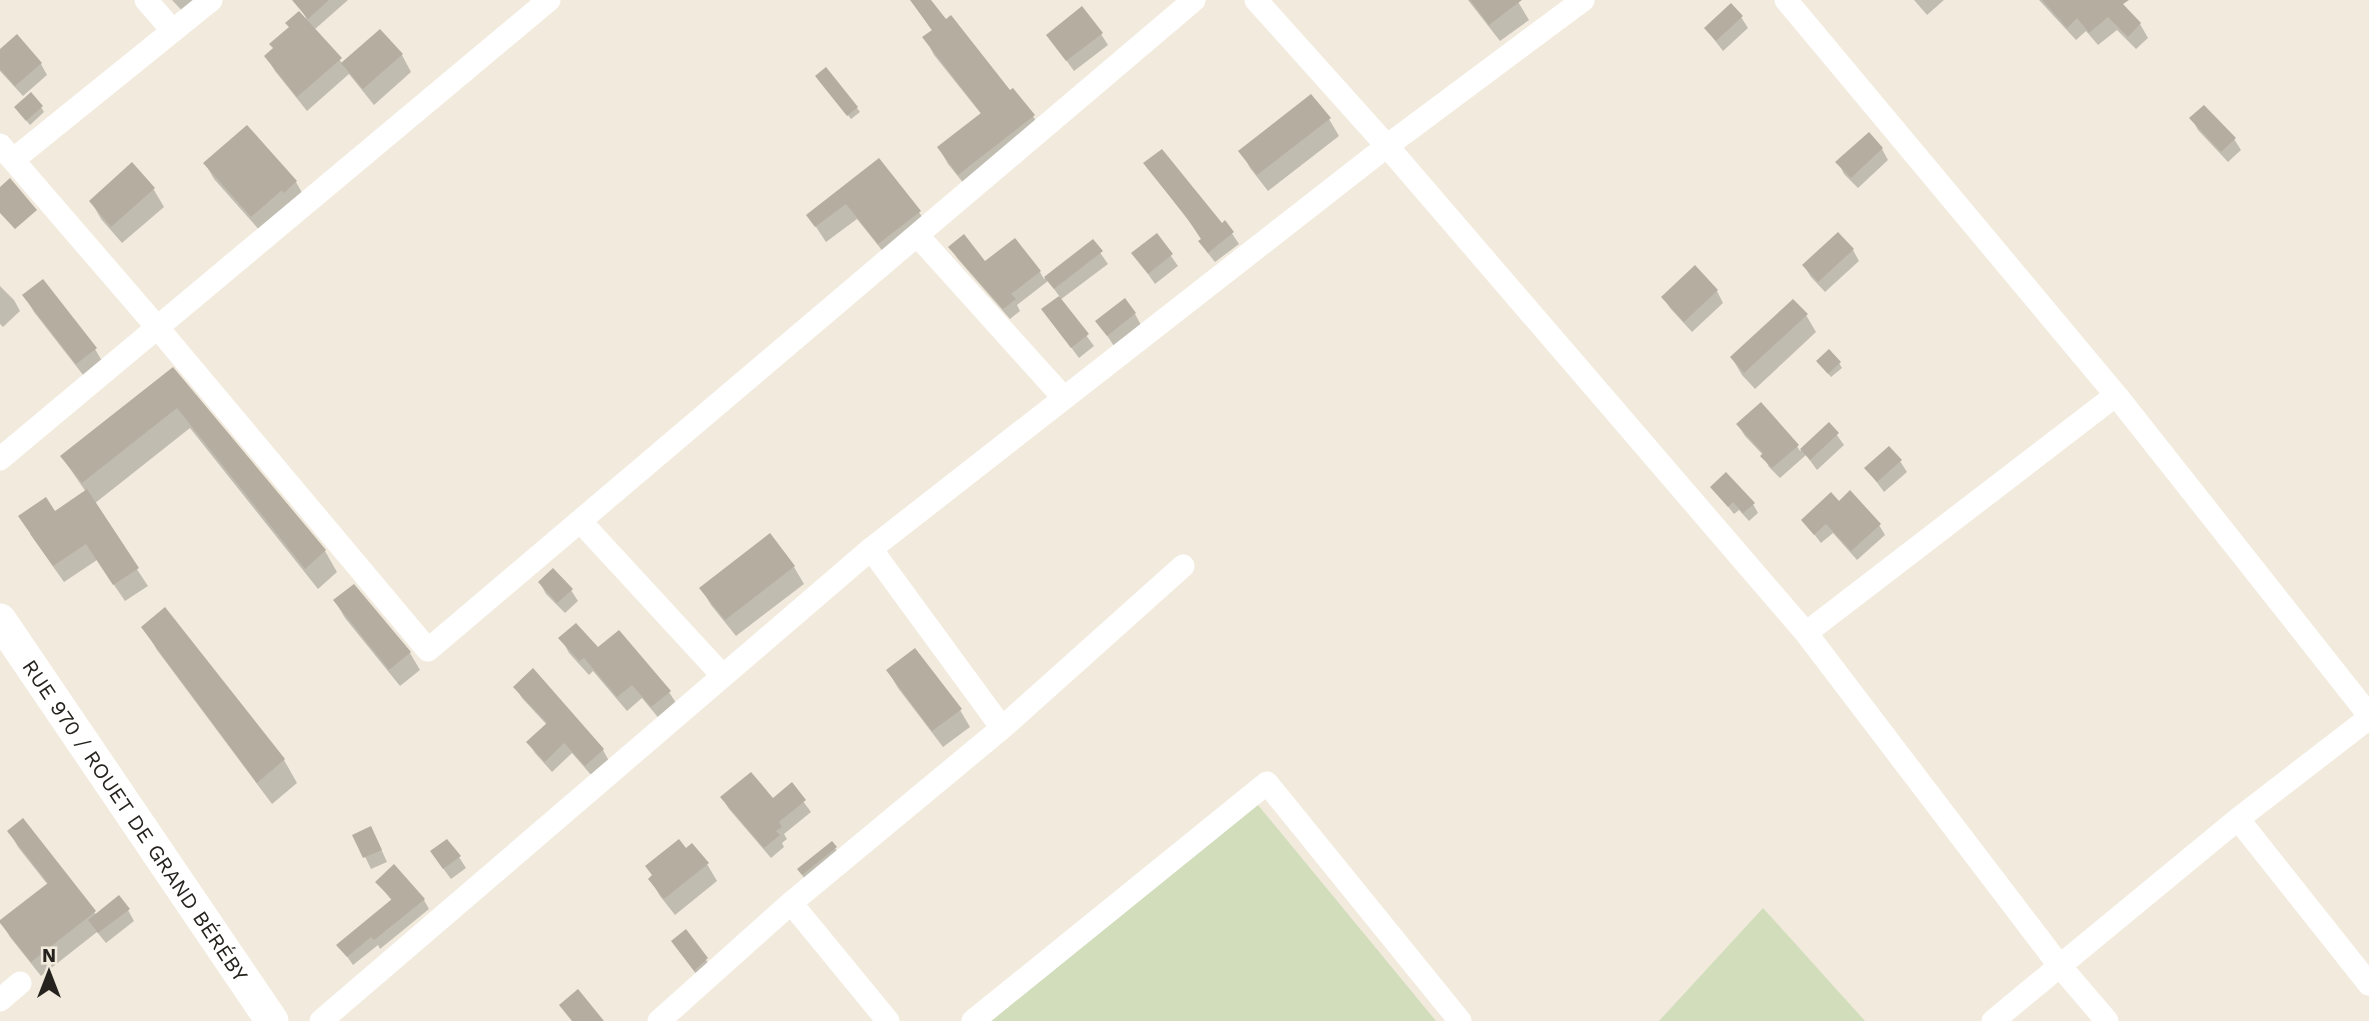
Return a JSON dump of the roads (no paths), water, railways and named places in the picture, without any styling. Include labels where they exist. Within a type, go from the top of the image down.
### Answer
[{"type":"main road","name":"RUE 970 / ROUET DE GRAND BÉRÉBY","points":[[0,620],[272,1021]]},
{"type":"street","points":[[146,0],[173,31]]},
{"type":"street","points":[[211,0],[173,31],[7,152],[428,650],[1194,0]]},
{"type":"street","points":[[0,459],[549,0]]},
{"type":"street","points":[[1256,0],[1387,146],[1806,633],[2059,965],[2107,1021]]},
{"type":"street","points":[[321,1021],[871,549],[1387,146],[1583,0]]},
{"type":"street","points":[[1786,0],[2116,396],[2369,716],[2238,819],[1993,1021]]},
{"type":"street","points":[[918,235],[1063,397]]},
{"type":"street","points":[[1806,633],[2116,396]]},
{"type":"street","points":[[580,521],[723,676]]},
{"type":"street","points":[[871,549],[1002,728]]},
{"type":"street","points":[[659,1021],[791,903],[1002,728],[1182,566]]},
{"type":"street","points":[[973,1021],[1267,783],[1460,1021]]},
{"type":"street","points":[[2238,819],[2369,984]]},
{"type":"street","points":[[791,903],[888,1021]]},
{"type":"street","points":[[0,1000],[20,984]]}]
